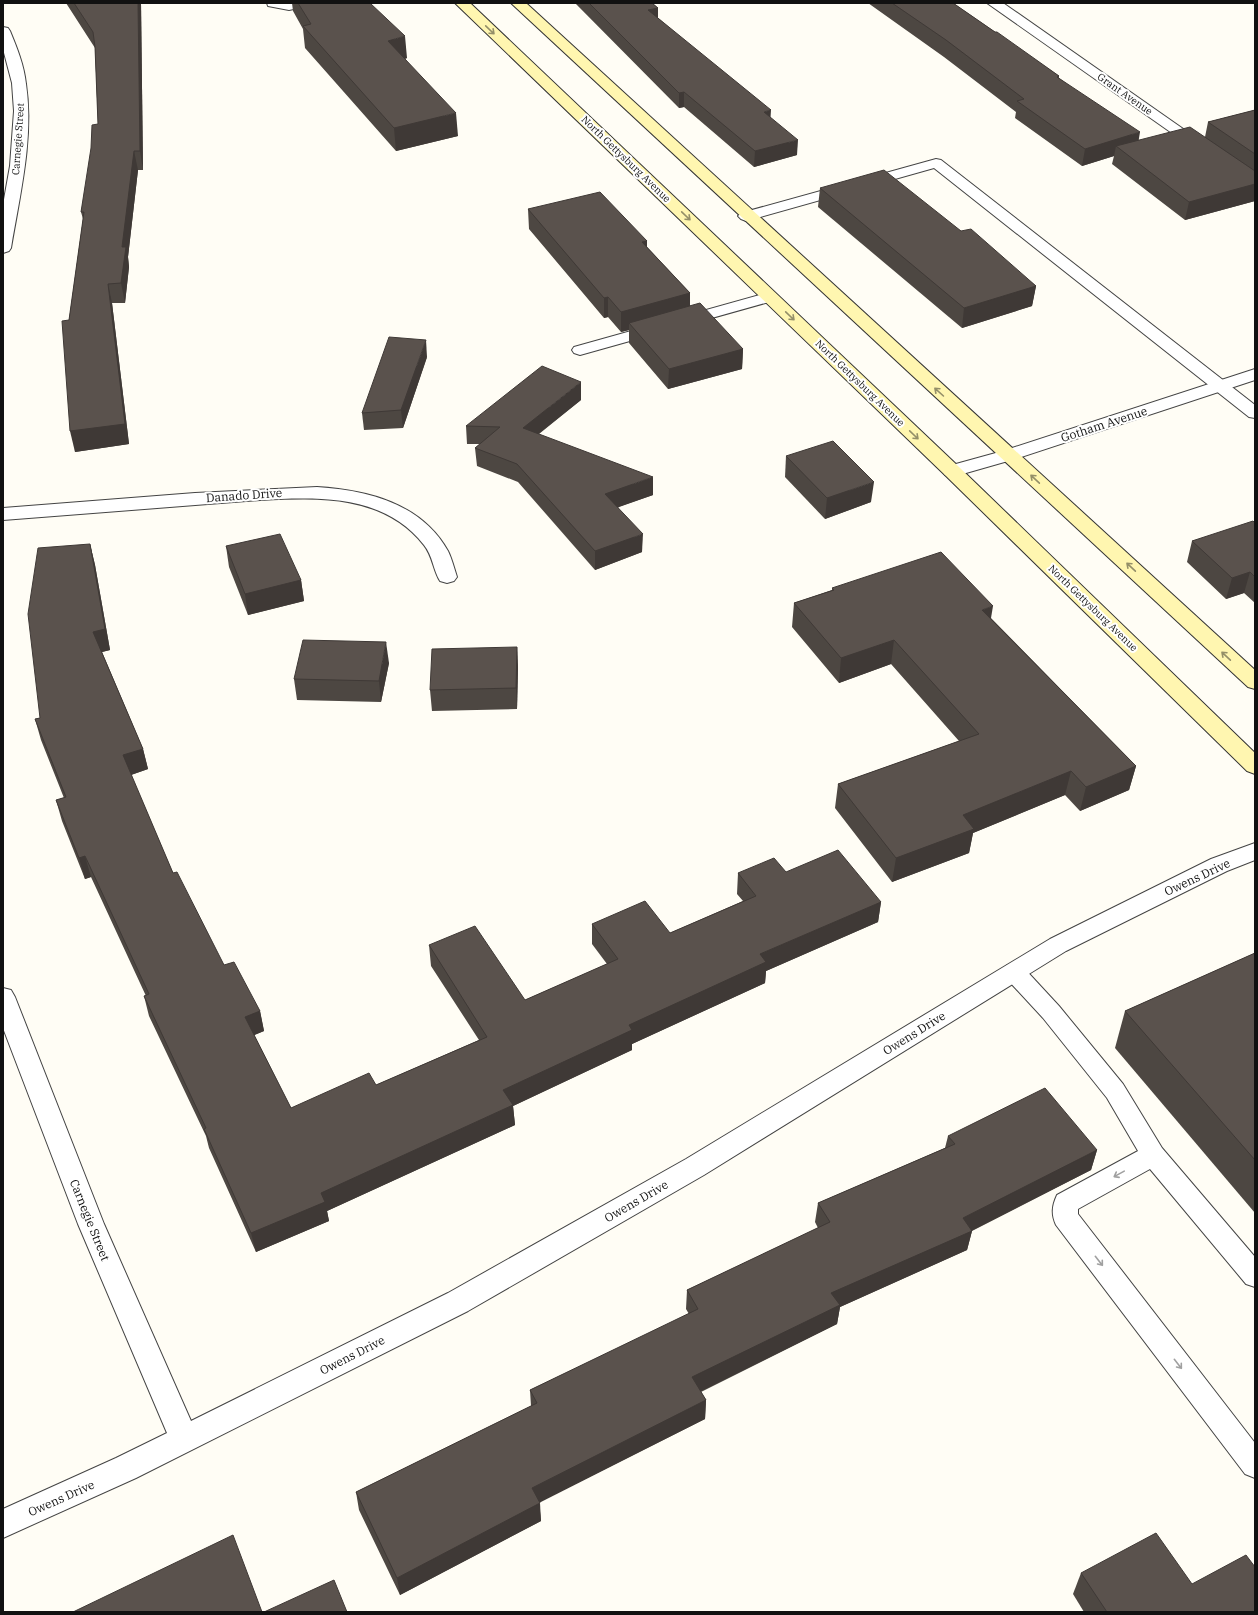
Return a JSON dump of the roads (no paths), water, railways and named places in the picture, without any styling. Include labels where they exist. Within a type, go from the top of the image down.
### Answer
[{"type":"main road","name":"North Gettysburg Avenue","points":[[462,3],[952,471],[1255,766]]},
{"type":"main road","points":[[518,3],[746,216],[1009,455],[1255,682]]},
{"type":"street","name":"Grant Avenue","points":[[994,3],[1209,152]]},
{"type":"street","name":"Carnegie Street","points":[[3,32],[8,42],[18,74],[21,109],[18,163],[3,248]]},
{"type":"street","name":"Gotham Avenue","points":[[952,471],[1009,455],[1255,374]]},
{"type":"street","name":"Danado Drive","points":[[3,514],[289,492],[332,495],[373,501],[399,513],[422,529],[438,550],[447,577]]},
{"type":"street","name":"Owens Drive","points":[[3,1524],[126,1468],[464,1298],[695,1167],[1065,942],[1219,866],[1255,851]]},
{"type":"street","name":"Carnegie Street","points":[[3,997],[91,1224],[184,1439]]},
{"type":"lane","points":[[273,3],[289,6],[303,3]]},
{"type":"lane","points":[[746,216],[936,163],[1255,412]]},
{"type":"lane","points":[[580,350],[770,297]]},
{"type":"lane","points":[[1014,972],[1051,1012],[1115,1091],[1153,1155],[1255,1276]]},
{"type":"lane","points":[[1153,1155],[1066,1203],[1065,1217],[1255,1465]]}]
